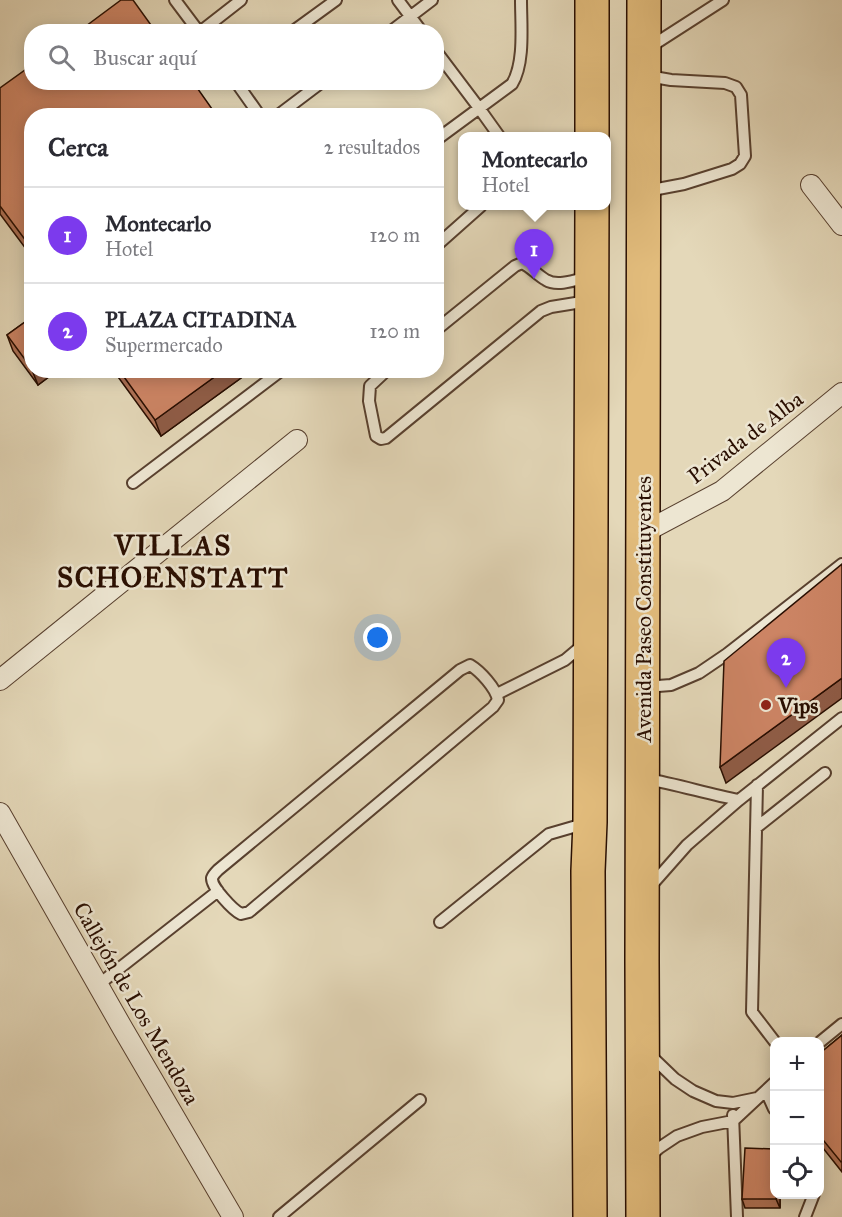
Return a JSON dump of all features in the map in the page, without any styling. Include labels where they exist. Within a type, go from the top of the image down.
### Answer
[{"type":"highway","points":[[588,132],[592,0]]},
{"type":"highway","name":"Avenida Paseo Constituyentes","points":[[643,1217],[644,0]]},
{"type":"highway","points":[[589,1216],[588,872],[592,210]]},
{"type":"street","points":[[811,185],[842,225]]},
{"type":"street","name":"Privada de Alba","points":[[643,533],[722,491],[842,393]]},
{"type":"street","points":[[0,680],[297,440]]},
{"type":"street","name":"Callejón de Los Mendoza","points":[[0,813],[233,1217]]},
{"type":"lane","points":[[176,0],[193,24]]},
{"type":"lane","points":[[210,24],[242,0]]},
{"type":"lane","points":[[303,24],[336,0]]},
{"type":"lane","points":[[398,0],[416,24]]},
{"type":"lane","points":[[400,24],[432,0]]},
{"type":"lane","points":[[444,134],[512,84],[518,75],[521,0]]},
{"type":"lane","points":[[644,192],[684,184],[732,169],[740,164],[745,156],[741,95],[736,87],[725,83],[671,80],[644,63],[723,0]]},
{"type":"lane","points":[[444,62],[496,132]]},
{"type":"lane","points":[[242,90],[254,108]]},
{"type":"lane","points":[[288,108],[311,90]]},
{"type":"lane","points":[[444,239],[476,210]]},
{"type":"lane","points":[[444,324],[515,266],[522,263],[550,282],[591,288]]},
{"type":"lane","points":[[378,378],[370,386],[369,401],[376,436],[381,439],[386,438],[541,311],[591,288]]},
{"type":"lane","points":[[133,483],[271,378]]},
{"type":"lane","points":[[643,688],[671,685],[699,674],[842,564]]},
{"type":"lane","points":[[497,694],[565,660],[590,639]]},
{"type":"lane","points":[[470,665],[478,670],[497,694],[498,700],[493,706],[249,912],[241,914],[234,910],[212,883],[212,877],[218,870],[460,670],[470,665]]},
{"type":"lane","points":[[642,895],[687,845],[757,785],[842,718]]},
{"type":"lane","points":[[756,827],[825,773]]},
{"type":"lane","points":[[643,778],[739,800]]},
{"type":"lane","points":[[757,785],[752,1012],[772,1037]]},
{"type":"lane","points":[[440,922],[549,834],[590,822]]},
{"type":"lane","points":[[98,985],[218,891]]},
{"type":"lane","points":[[824,1038],[842,1024]]},
{"type":"lane","points":[[642,1047],[675,1079],[693,1091],[716,1101],[732,1103],[757,1098]]},
{"type":"lane","points":[[643,1164],[659,1148],[677,1136],[702,1127],[733,1121],[770,1087]]},
{"type":"lane","points":[[279,1217],[420,1100]]},
{"type":"lane","points":[[732,1103],[737,1217]]},
{"type":"lane","points":[[805,1217],[812,1199]]},
{"type":"building","points":[[121,0],[133,0],[150,24],[89,24]]},
{"type":"building","points":[[24,71],[24,90],[199,90],[211,108],[24,108],[24,238],[0,206],[0,88]]},
{"type":"building","points":[[24,323],[24,358],[7,335]]},
{"type":"building","points":[[125,378],[213,378],[155,420]]},
{"type":"building","points":[[842,564],[842,678],[720,767],[724,661]]},
{"type":"building","points":[[842,1035],[841,1162],[824,1141],[824,1050]]},
{"type":"building","points":[[745,1148],[770,1149],[770,1199],[742,1199]]},
{"type":"place","name":"Montecarlo","points":[[534,279]]},
{"type":"place","name":"PLAZA CITADINA","points":[[786,688]]},
{"type":"place","name":"Vips","points":[[766,705]]},
{"type":"district","name":"VILLAS SCHOENSTATT","points":[[173,561]]}]
